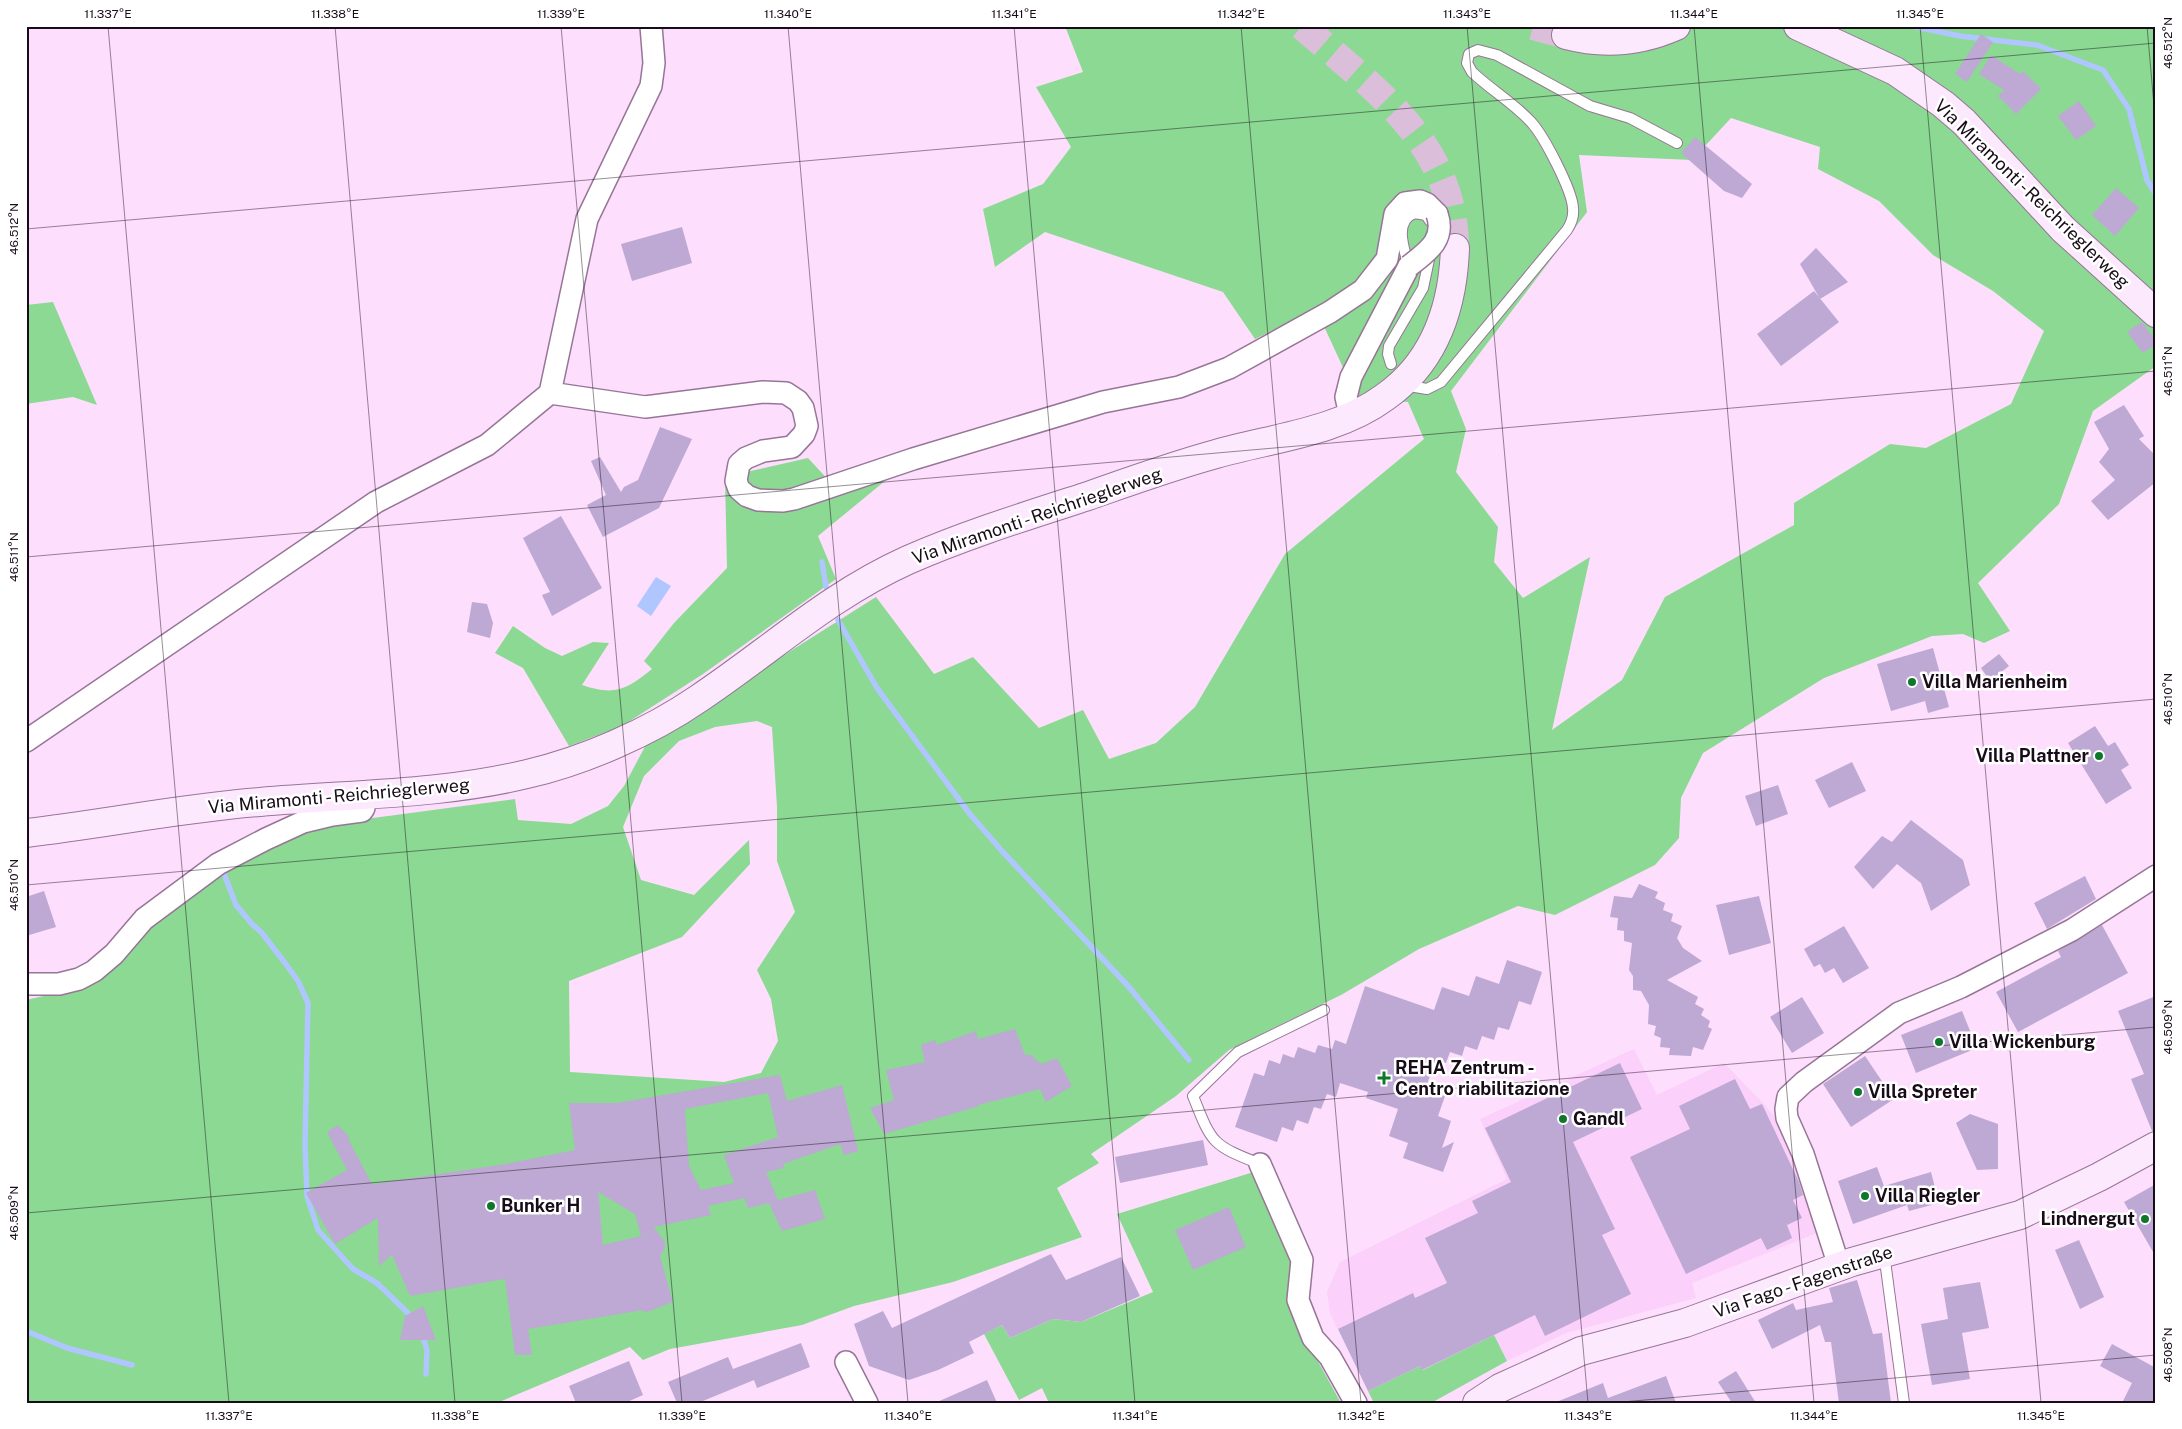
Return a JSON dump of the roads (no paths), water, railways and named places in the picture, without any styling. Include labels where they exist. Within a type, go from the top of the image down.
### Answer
[{"type":"main road","points":[[1566,35],[1601,41],[1638,38],[1676,26]]},
{"type":"main road","name":"Via Miramonti - Reichrieglerweg","points":[[1798,26],[1895,71],[1943,104],[1964,122],[2063,229],[2156,313]]},
{"type":"main road","name":"Via Miramonti - Reichrieglerweg","points":[[26,833],[259,802],[441,790],[527,774],[573,761],[658,722],[697,700],[818,610],[872,578],[909,560],[1026,516],[1206,457],[1324,426],[1367,408],[1396,389],[1432,346],[1443,324],[1450,301],[1455,248]]},
{"type":"main road","name":"Via Fago - Fagenstraße","points":[[1477,1403],[1500,1388],[1581,1351],[1685,1324],[1839,1266],[2020,1215],[2099,1177],[2156,1146]]},
{"type":"street","points":[[26,741],[376,502],[487,445],[550,393],[588,219],[650,86],[654,63],[651,26]]},
{"type":"street","points":[[550,393],[645,407],[763,392],[786,393],[798,401],[803,408],[807,426],[804,434],[792,447],[763,451],[746,458],[739,464],[736,481],[739,489],[747,496],[758,500],[794,499],[913,459],[1058,415],[1103,402],[1180,387],[1214,374],[1282,339],[1342,305],[1364,290],[1387,259],[1395,214],[1405,203],[1420,202],[1427,204],[1437,214],[1441,228],[1440,236],[1426,254],[1409,266],[1350,377],[1346,397],[1350,415]]},
{"type":"street","points":[[26,984],[59,984],[94,971],[114,954],[144,919],[218,864],[303,822],[332,815],[362,811],[365,802],[364,796]]},
{"type":"street","points":[[1839,1266],[1803,1154],[1788,1118],[1786,1109],[1788,1097],[1804,1082],[1899,1013],[1961,987],[2072,930],[2156,876]]},
{"type":"street","points":[[1260,1164],[1302,1260],[1298,1300],[1312,1338],[1330,1357],[1356,1403]]},
{"type":"street","points":[[846,1362],[867,1403]]},
{"type":"lane","points":[[1415,387],[1428,389],[1441,382],[1567,230],[1573,215],[1574,207],[1568,190],[1540,134],[1524,114],[1472,72],[1467,63],[1469,54],[1478,50],[1496,55],[1590,106],[1630,118],[1677,143]]},
{"type":"lane","points":[[1391,364],[1389,346],[1419,296],[1429,269],[1432,226],[1426,215],[1421,213],[1411,214],[1402,224],[1409,266]]},
{"type":"lane","points":[[1260,1164],[1225,1150],[1209,1136],[1193,1096],[1238,1052],[1324,1010]]},
{"type":"lane","points":[[1884,1252],[1904,1403]]},
{"type":"water","points":[[656,577],[671,586],[651,616],[637,606]]},
{"type":"waterway","points":[[1911,26],[1960,36],[2037,45],[2103,70],[2129,109],[2147,180],[2156,195]]},
{"type":"waterway","points":[[822,562],[826,587]]},
{"type":"waterway","points":[[838,620],[877,688],[969,813],[1129,987],[1189,1060]]},
{"type":"waterway","points":[[223,871],[236,905],[262,933],[285,963],[298,981],[308,1003],[305,1145],[307,1196],[318,1230],[353,1269],[377,1283],[413,1318]]},
{"type":"waterway","points":[[26,1331],[67,1348],[132,1365]]},
{"type":"waterway","points":[[422,1334],[427,1350],[426,1374]]},
{"type":"tunnel","points":[[1302,26],[1382,96],[1406,121],[1426,148],[1441,178],[1451,211],[1455,248]]},
{"type":"tunnel","points":[[1533,26],[1566,35]]},
{"type":"place","name":"Villa Marienheim","points":[[1912,682]]},
{"type":"place","name":"Villa Plattner","points":[[2099,756]]},
{"type":"place","name":"Villa Wickenburg","points":[[1939,1042]]},
{"type":"place","name":"REHA Zentrum - Centro riabilitazione","points":[[1384,1078]]},
{"type":"place","name":"Villa Spreter","points":[[1858,1092]]},
{"type":"place","name":"Gandl","points":[[1563,1119]]},
{"type":"place","name":"Villa Riegler","points":[[1865,1196]]},
{"type":"place","name":"Bunker H","points":[[491,1206]]},
{"type":"place","name":"Lindnergut","points":[[2145,1219]]}]
